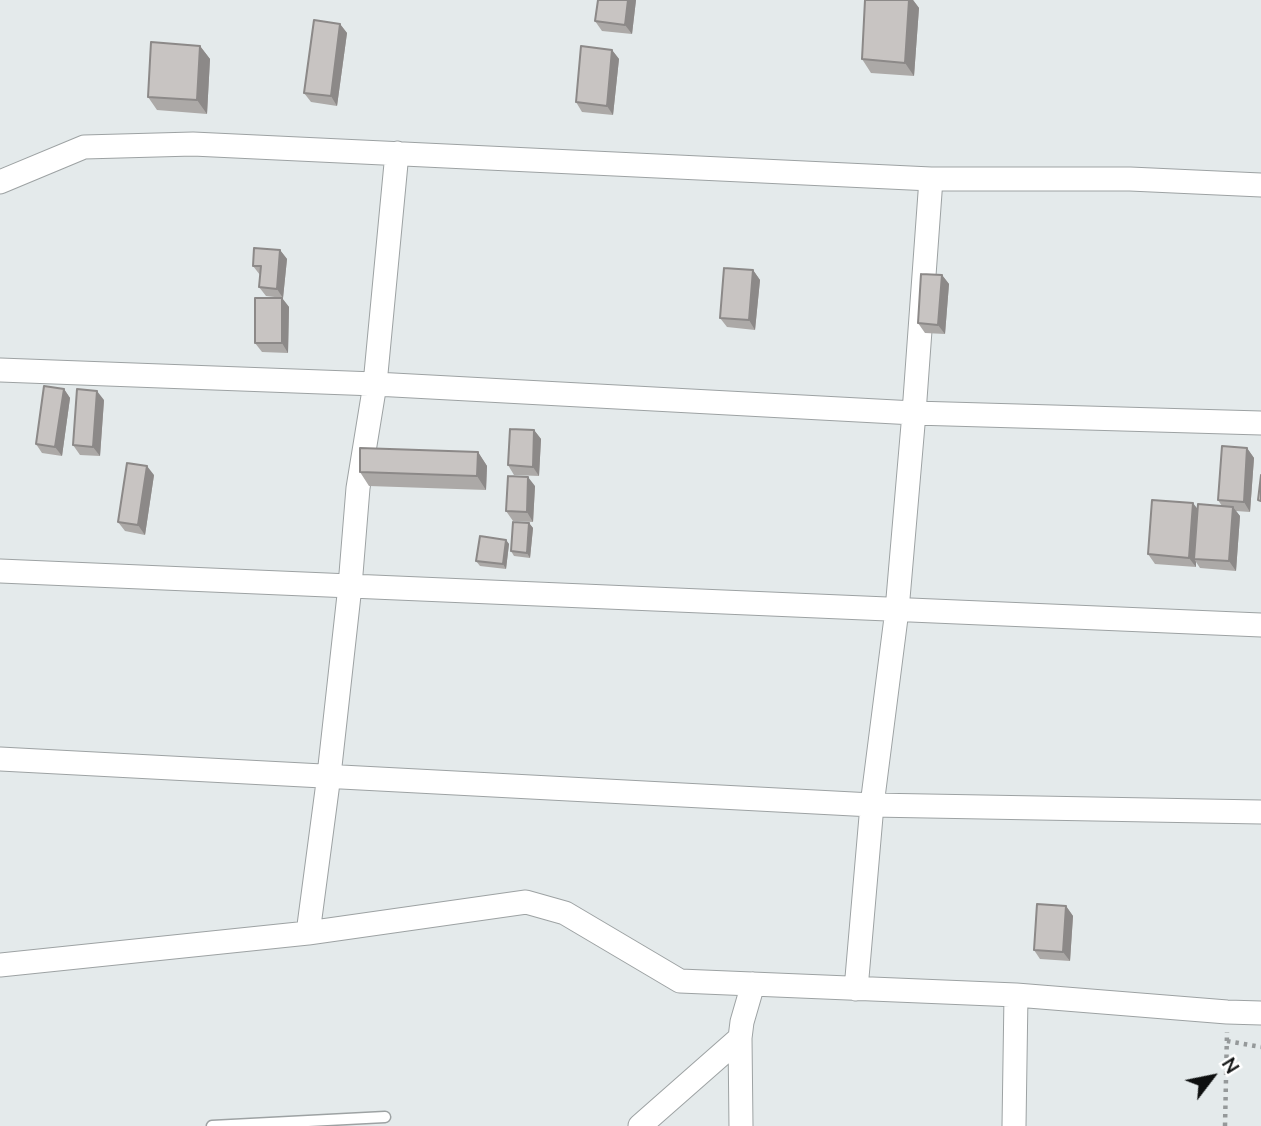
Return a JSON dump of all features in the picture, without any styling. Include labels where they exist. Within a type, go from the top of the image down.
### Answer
[{"type":"street","points":[[0,182],[84,147],[193,144],[931,179],[1130,179],[1261,184]]},
{"type":"street","points":[[308,933],[329,775],[358,488],[376,384],[397,153]]},
{"type":"street","points":[[856,989],[872,805],[897,610],[931,179]]},
{"type":"street","points":[[0,370],[376,384],[914,413],[1261,423]]},
{"type":"street","points":[[0,571],[1261,625]]},
{"type":"street","points":[[0,759],[872,805],[1261,812]]},
{"type":"street","points":[[0,965],[308,933],[526,902],[565,913],[680,981],[1016,995],[1261,1013]]},
{"type":"street","points":[[740,1126],[740,1038],[753,984]]},
{"type":"street","points":[[1014,1126],[1016,995]]},
{"type":"street","points":[[640,1126],[740,1038]]},
{"type":"lane","points":[[212,1126],[385,1117]]},
{"type":"path","points":[[1226,1126],[1227,1012]]},
{"type":"path","points":[[1227,1041],[1261,1047]]},
{"type":"building","points":[[598,0],[628,0],[625,25],[595,21]]},
{"type":"building","points":[[865,0],[909,0],[905,63],[862,59]]},
{"type":"building","points":[[314,20],[340,24],[331,96],[304,93]]},
{"type":"building","points":[[151,42],[200,46],[197,100],[148,97]]},
{"type":"building","points":[[581,46],[612,50],[607,106],[576,102]]},
{"type":"building","points":[[254,248],[280,250],[277,289],[259,287],[261,266],[253,266]]},
{"type":"building","points":[[724,268],[753,270],[749,320],[720,318]]},
{"type":"building","points":[[921,274],[942,275],[938,325],[918,323]]},
{"type":"building","points":[[255,298],[282,298],[282,343],[255,343]]},
{"type":"building","points":[[44,386],[64,389],[55,447],[36,444]]},
{"type":"building","points":[[77,389],[97,391],[93,447],[73,445]]},
{"type":"building","points":[[510,429],[534,430],[533,467],[508,465]]},
{"type":"building","points":[[1222,446],[1247,448],[1244,502],[1218,500]]},
{"type":"building","points":[[360,448],[478,452],[477,476],[360,472]]},
{"type":"building","points":[[127,463],[147,466],[138,525],[118,522]]},
{"type":"building","points":[[1261,475],[1261,501],[1258,500]]},
{"type":"building","points":[[508,476],[528,477],[527,512],[506,511]]},
{"type":"building","points":[[1152,500],[1193,503],[1189,558],[1148,554]]},
{"type":"building","points":[[1198,504],[1233,507],[1229,561],[1194,559]]},
{"type":"building","points":[[513,522],[529,523],[527,553],[511,551]]},
{"type":"building","points":[[480,536],[506,540],[503,564],[476,561]]},
{"type":"building","points":[[1037,904],[1066,906],[1063,952],[1034,950]]}]
